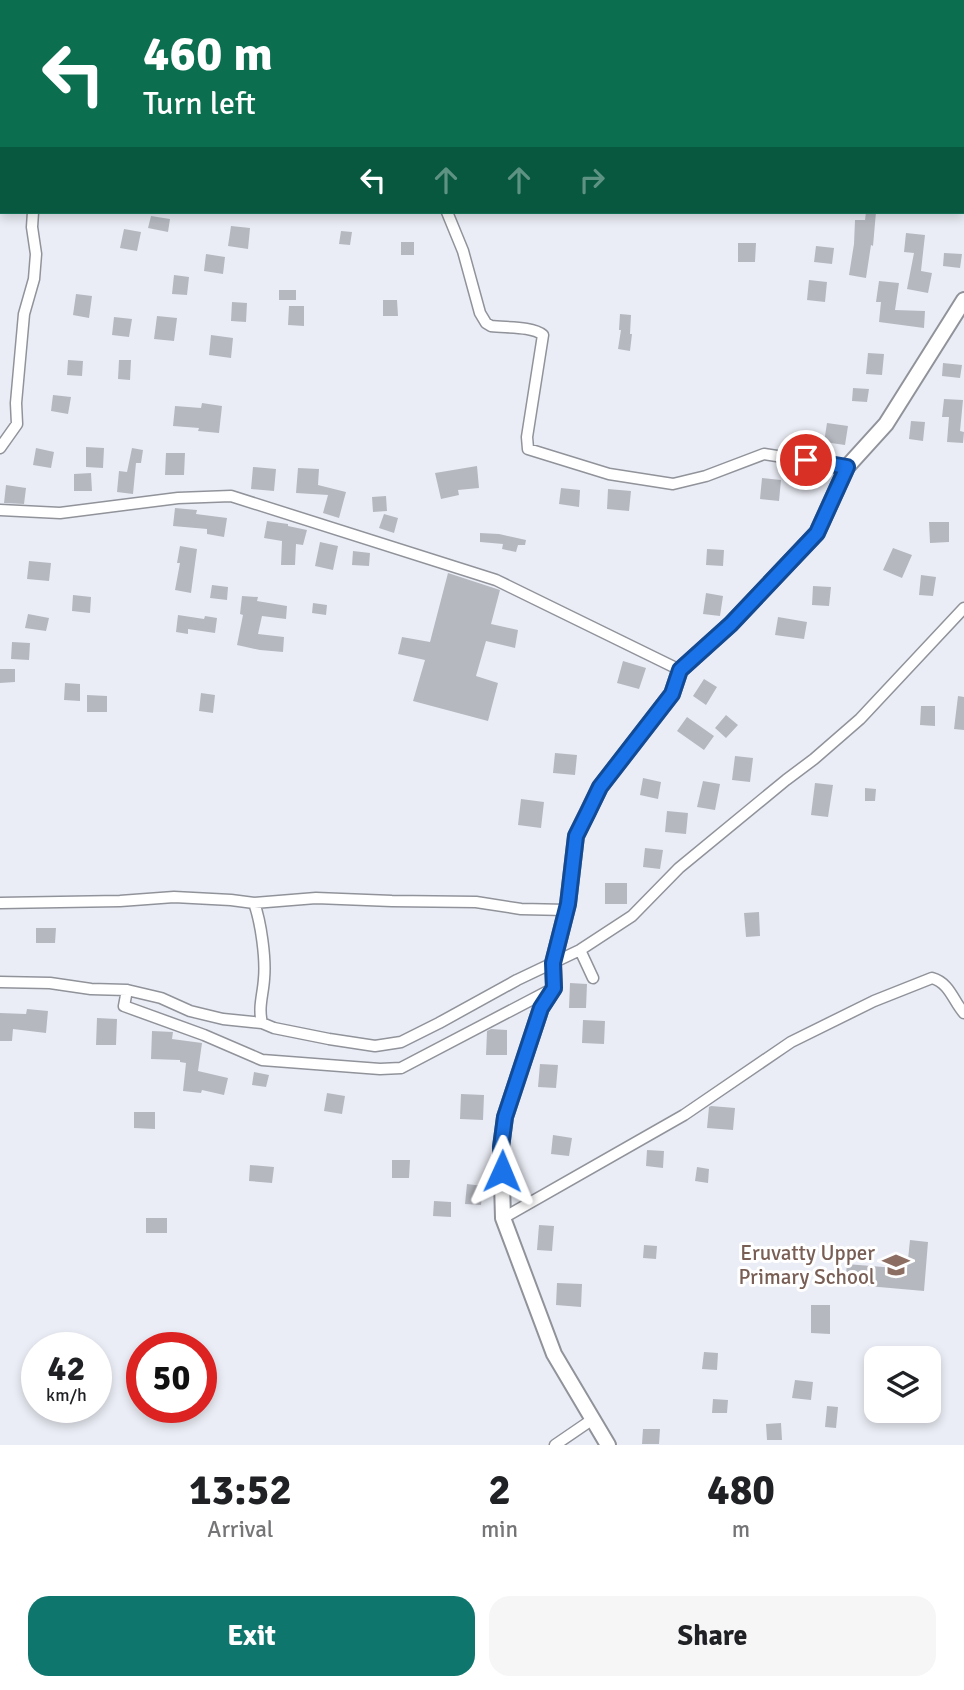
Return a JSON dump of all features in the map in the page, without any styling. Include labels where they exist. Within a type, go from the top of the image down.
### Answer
[{"type":"main road","points":[[608,1445],[554,1354],[503,1219],[501,1147],[505,1117],[541,1008],[554,988],[553,965],[567,910],[576,836],[600,787],[672,694],[680,670],[731,624],[817,533],[847,467],[886,424],[964,300]]},
{"type":"street","points":[[0,448],[17,424],[16,403],[24,314],[34,279],[36,254],[33,214]]},
{"type":"street","points":[[448,214],[463,251],[480,313],[486,323],[492,326],[530,329],[543,335],[527,436],[528,449],[609,474],[673,484],[706,477],[764,454],[847,467]]},
{"type":"street","points":[[0,510],[60,513],[178,498],[231,496],[496,580],[680,670]]},
{"type":"street","points":[[0,982],[50,983],[92,989],[127,990],[161,998],[212,1017],[262,1023],[274,1028],[375,1046],[401,1042],[517,980],[553,965],[632,916],[680,868],[814,760],[860,719],[964,608]]},
{"type":"street","points":[[0,903],[120,901],[174,897],[254,904],[316,898],[476,902],[521,909],[567,910]]},
{"type":"street","points":[[254,904],[260,918],[264,978],[260,1006],[262,1023]]},
{"type":"street","points":[[580,950],[593,978]]},
{"type":"street","points":[[503,1219],[684,1115],[791,1042],[874,1001],[932,978],[939,980],[948,989],[964,1013]]},
{"type":"street","points":[[127,990],[124,1006],[204,1035],[262,1060],[380,1069],[401,1068],[554,988]]},
{"type":"street","points":[[555,1445],[593,1419]]},
{"type":"building","points":[[866,214],[876,214],[866,278],[849,275],[855,220],[865,220]]},
{"type":"building","points":[[151,216],[170,219],[168,232],[148,228]]},
{"type":"building","points":[[231,226],[250,228],[248,249],[228,246]]},
{"type":"building","points":[[124,229],[141,232],[137,251],[120,248]]},
{"type":"building","points":[[341,231],[352,232],[350,245],[339,244]]},
{"type":"building","points":[[906,233],[925,235],[921,271],[932,273],[928,293],[907,289],[914,253],[904,252]]},
{"type":"building","points":[[401,242],[414,242],[414,255],[401,255]]},
{"type":"building","points":[[738,243],[756,243],[755,262],[738,262]]},
{"type":"building","points":[[816,246],[834,248],[832,264],[814,262]]},
{"type":"building","points":[[944,253],[962,254],[960,268],[943,266]]},
{"type":"building","points":[[206,254],[225,257],[223,274],[204,271]]},
{"type":"building","points":[[174,275],[189,277],[187,295],[172,294]]},
{"type":"building","points":[[809,280],[827,282],[825,302],[807,300]]},
{"type":"building","points":[[879,281],[899,283],[895,310],[925,311],[924,328],[879,322],[881,302],[876,302]]},
{"type":"building","points":[[279,290],[296,290],[296,300],[279,300]]},
{"type":"building","points":[[76,294],[92,296],[89,318],[73,315]]},
{"type":"building","points":[[383,300],[397,300],[398,316],[383,316]]},
{"type":"building","points":[[232,302],[247,303],[246,322],[231,321]]},
{"type":"building","points":[[289,306],[304,306],[304,326],[288,325]]},
{"type":"building","points":[[620,314],[631,315],[630,351],[618,349]]},
{"type":"building","points":[[157,316],[177,318],[174,341],[154,339]]},
{"type":"building","points":[[114,317],[132,319],[129,337],[112,335]]},
{"type":"building","points":[[211,335],[233,338],[231,358],[209,355]]},
{"type":"building","points":[[868,353],[884,354],[882,375],[866,374]]},
{"type":"building","points":[[68,360],[83,361],[82,376],[67,375]]},
{"type":"building","points":[[119,360],[131,360],[130,380],[118,379]]},
{"type":"building","points":[[943,363],[962,365],[960,378],[942,376]]},
{"type":"building","points":[[853,388],[869,389],[867,402],[852,401]]},
{"type":"building","points":[[53,395],[71,397],[68,414],[51,411]]},
{"type":"building","points":[[944,399],[963,400],[960,431],[964,432],[963,443],[947,442],[949,417],[942,417]]},
{"type":"building","points":[[202,403],[222,406],[219,433],[173,426],[175,406],[201,408]]},
{"type":"building","points":[[911,421],[925,422],[923,441],[909,439]]},
{"type":"building","points":[[827,423],[848,426],[845,445],[824,442]]},
{"type":"building","points":[[86,447],[104,448],[103,468],[86,467]]},
{"type":"building","points":[[36,448],[54,452],[51,468],[33,465]]},
{"type":"building","points":[[132,448],[143,450],[141,463],[136,463],[133,494],[117,492],[119,471],[127,472]]},
{"type":"building","points":[[166,453],[185,453],[184,475],[165,475]]},
{"type":"building","points":[[477,466],[479,488],[458,490],[459,495],[441,499],[435,473]]},
{"type":"building","points":[[253,467],[276,469],[274,491],[251,489]]},
{"type":"building","points":[[298,468],[319,469],[318,485],[346,492],[339,518],[323,513],[328,495],[296,493]]},
{"type":"building","points":[[91,473],[92,491],[74,491],[74,474]]},
{"type":"building","points":[[762,478],[781,480],[779,501],[760,499]]},
{"type":"building","points":[[6,485],[26,488],[24,504],[4,503]]},
{"type":"building","points":[[561,488],[580,490],[579,507],[559,504]]},
{"type":"building","points":[[608,489],[631,491],[629,511],[607,509]]},
{"type":"building","points":[[386,496],[387,511],[373,512],[372,497]]},
{"type":"building","points":[[175,508],[197,510],[196,514],[227,518],[224,537],[207,534],[207,529],[173,526]]},
{"type":"building","points":[[384,514],[398,518],[394,533],[379,528]]},
{"type":"building","points":[[267,521],[307,530],[303,545],[296,544],[295,565],[281,565],[282,541],[264,538]]},
{"type":"building","points":[[929,522],[949,522],[949,542],[930,543]]},
{"type":"building","points":[[480,533],[526,540],[525,545],[518,545],[516,552],[502,549],[503,544],[480,542]]},
{"type":"building","points":[[320,542],[338,546],[333,570],[315,566]]},
{"type":"building","points":[[180,546],[197,549],[191,593],[175,590]]},
{"type":"building","points":[[893,548],[912,555],[902,578],[883,570]]},
{"type":"building","points":[[707,549],[724,550],[723,566],[706,565]]},
{"type":"building","points":[[353,551],[370,553],[369,566],[352,565]]},
{"type":"building","points":[[29,561],[51,563],[49,581],[27,579]]},
{"type":"building","points":[[448,573],[500,590],[491,624],[518,630],[515,648],[486,641],[476,676],[498,683],[488,721],[413,701],[425,660],[398,654],[402,637],[430,642]]},
{"type":"building","points":[[921,575],[936,577],[933,596],[919,595]]},
{"type":"building","points":[[212,585],[228,587],[227,600],[210,598]]},
{"type":"building","points":[[813,586],[831,587],[829,606],[812,605]]},
{"type":"building","points":[[706,593],[723,596],[720,616],[703,614]]},
{"type":"building","points":[[73,595],[91,597],[90,613],[72,611]]},
{"type":"building","points":[[242,596],[258,597],[257,601],[287,606],[286,619],[262,616],[258,634],[284,637],[283,652],[237,645],[243,615],[240,614]]},
{"type":"building","points":[[313,603],[327,605],[326,615],[312,613]]},
{"type":"building","points":[[28,614],[49,618],[46,631],[25,628]]},
{"type":"building","points":[[178,615],[217,618],[215,633],[188,629],[188,634],[176,632]]},
{"type":"building","points":[[778,617],[807,622],[804,639],[775,635]]},
{"type":"building","points":[[12,642],[30,643],[29,660],[11,659]]},
{"type":"building","points":[[623,661],[646,668],[639,689],[617,683]]},
{"type":"building","points":[[0,669],[15,669],[15,682],[0,683]]},
{"type":"building","points":[[704,679],[717,687],[706,705],[693,696]]},
{"type":"building","points":[[65,683],[80,684],[80,701],[64,700]]},
{"type":"building","points":[[201,693],[215,695],[213,713],[199,711]]},
{"type":"building","points":[[87,695],[107,696],[107,712],[87,712]]},
{"type":"building","points":[[958,696],[964,697],[964,730],[954,729]]},
{"type":"building","points":[[921,706],[935,706],[935,726],[920,725]]},
{"type":"building","points":[[726,715],[738,725],[726,738],[715,728]]},
{"type":"building","points":[[687,717],[714,736],[704,750],[677,731]]},
{"type":"building","points":[[555,753],[577,755],[575,775],[553,773]]},
{"type":"building","points":[[735,756],[753,758],[750,782],[732,780]]},
{"type":"building","points":[[643,778],[661,782],[658,799],[640,795]]},
{"type":"building","points":[[703,781],[720,784],[715,810],[697,807]]},
{"type":"building","points":[[815,783],[833,785],[828,817],[811,815]]},
{"type":"building","points":[[865,788],[876,789],[875,801],[865,801]]},
{"type":"building","points":[[521,799],[544,802],[541,828],[518,825]]},
{"type":"building","points":[[667,811],[688,813],[686,834],[665,832]]},
{"type":"building","points":[[645,848],[663,850],[660,869],[643,867]]},
{"type":"building","points":[[605,883],[627,883],[627,904],[605,904]]},
{"type":"building","points":[[759,912],[760,936],[746,937],[744,913]]},
{"type":"building","points":[[36,928],[56,928],[55,943],[36,943]]},
{"type":"building","points":[[570,983],[587,984],[586,1008],[569,1008]]},
{"type":"building","points":[[27,1009],[48,1011],[46,1033],[13,1029],[12,1041],[0,1041],[0,1013],[26,1014]]},
{"type":"building","points":[[97,1018],[117,1019],[116,1045],[96,1045]]},
{"type":"building","points":[[583,1020],[605,1021],[604,1044],[582,1043]]},
{"type":"building","points":[[507,1030],[507,1055],[486,1055],[487,1031]]},
{"type":"building","points":[[152,1031],[173,1032],[172,1039],[202,1043],[198,1071],[228,1078],[224,1095],[202,1090],[201,1093],[183,1091],[186,1063],[180,1060],[151,1059]]},
{"type":"building","points":[[540,1064],[558,1065],[556,1088],[538,1087]]},
{"type":"building","points":[[254,1072],[269,1075],[266,1087],[252,1085]]},
{"type":"building","points":[[327,1093],[345,1096],[342,1114],[324,1111]]},
{"type":"building","points":[[461,1094],[484,1095],[483,1120],[460,1119]]},
{"type":"building","points":[[711,1106],[735,1108],[733,1130],[707,1128]]},
{"type":"building","points":[[134,1112],[155,1112],[155,1129],[134,1128]]},
{"type":"building","points":[[553,1135],[572,1138],[569,1156],[551,1154]]},
{"type":"building","points":[[647,1150],[664,1151],[663,1168],[646,1166]]},
{"type":"building","points":[[392,1160],[410,1160],[409,1178],[392,1178]]},
{"type":"building","points":[[250,1165],[274,1167],[272,1183],[249,1181]]},
{"type":"building","points":[[697,1167],[709,1169],[708,1183],[695,1181]]},
{"type":"building","points":[[467,1184],[483,1186],[481,1205],[465,1204]]},
{"type":"building","points":[[434,1201],[451,1202],[451,1217],[433,1216]]},
{"type":"building","points":[[146,1218],[167,1218],[167,1233],[146,1233]]},
{"type":"building","points":[[539,1225],[554,1226],[552,1251],[537,1250]]},
{"type":"building","points":[[910,1240],[928,1242],[924,1291],[845,1284],[847,1264],[907,1269]]},
{"type":"building","points":[[644,1245],[657,1246],[656,1259],[643,1258]]},
{"type":"building","points":[[557,1283],[582,1284],[581,1307],[556,1305]]},
{"type":"building","points":[[811,1305],[830,1305],[830,1334],[811,1333]]},
{"type":"building","points":[[704,1352],[718,1353],[717,1370],[702,1369]]},
{"type":"building","points":[[795,1380],[813,1382],[811,1400],[792,1398]]},
{"type":"building","points":[[713,1399],[728,1400],[727,1413],[712,1413]]},
{"type":"building","points":[[827,1406],[838,1407],[836,1428],[825,1427]]},
{"type":"building","points":[[781,1423],[782,1440],[767,1440],[766,1424]]},
{"type":"building","points":[[643,1429],[660,1429],[659,1444],[642,1444]]},
{"type":"place","name":"Eruvatty Upper Primary School","points":[[896,1265]]},
{"type":"route","points":[[502,1171],[501,1147],[505,1117],[541,1008],[554,988],[553,963],[568,904],[576,836],[600,787],[672,694],[680,670],[731,624],[817,533],[847,467],[806,460]]}]
